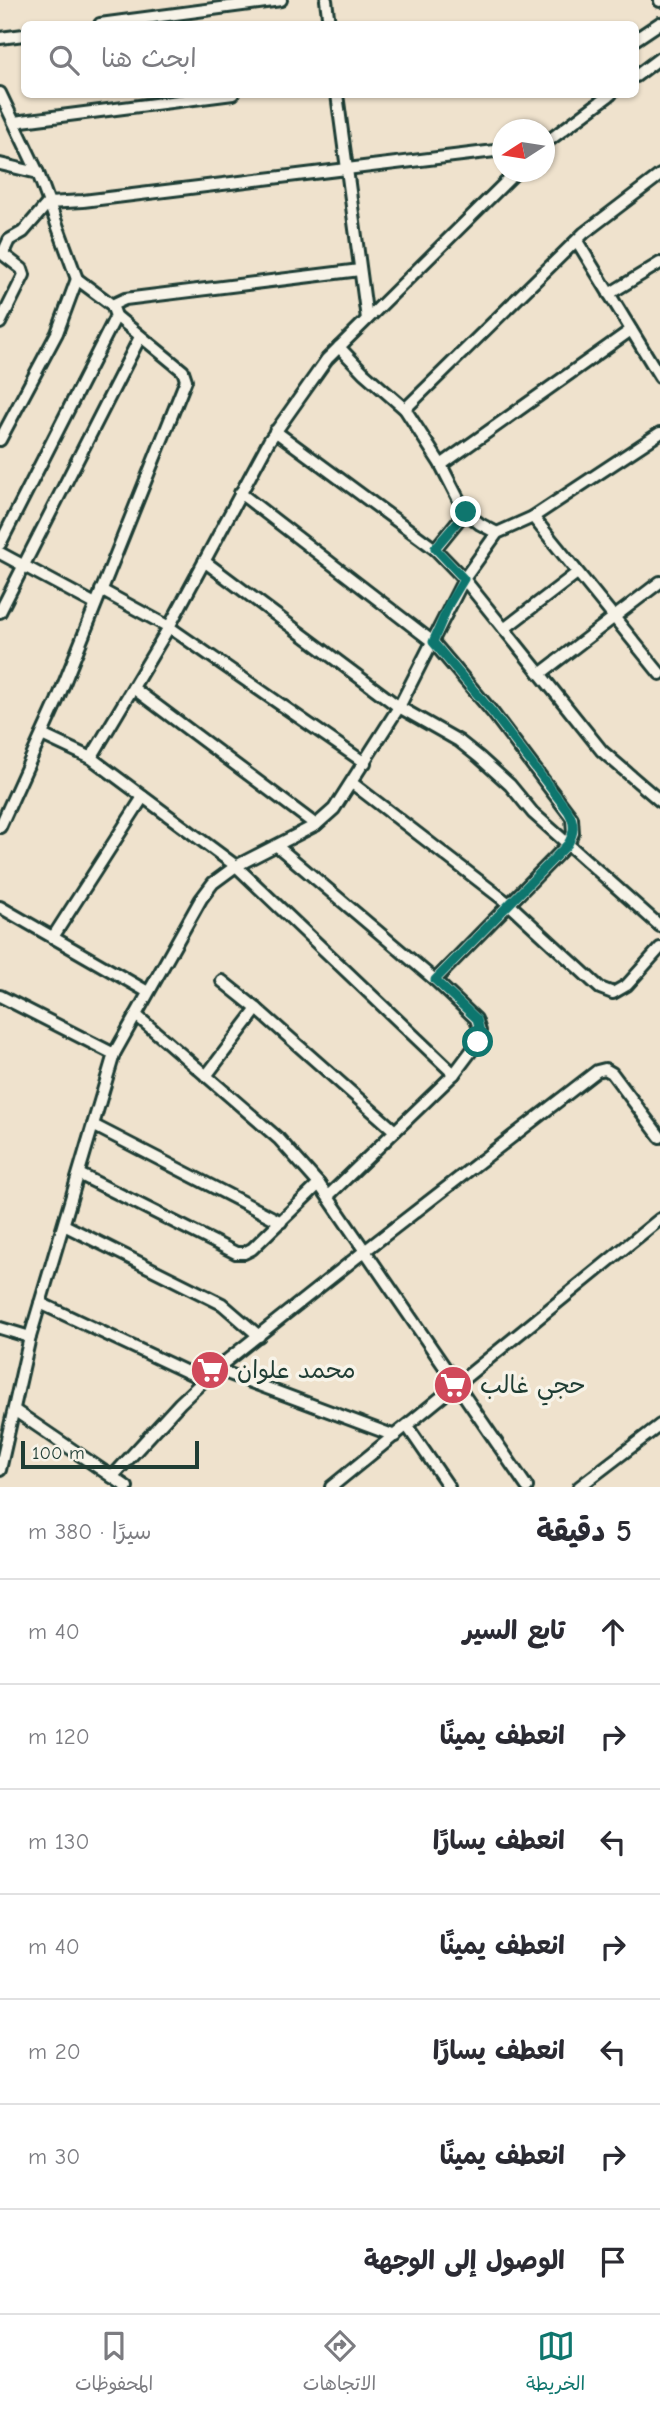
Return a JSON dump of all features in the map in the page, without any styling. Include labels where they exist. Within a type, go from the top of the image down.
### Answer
[{"type":"street","points":[[123,21],[281,0]]},
{"type":"street","points":[[326,0],[329,21]]},
{"type":"street","points":[[639,36],[660,23]]},
{"type":"street","points":[[0,38],[21,35]]},
{"type":"street","points":[[639,73],[660,58]]},
{"type":"street","points":[[0,93],[38,173],[77,279],[183,371],[186,380],[42,735],[0,827]]},
{"type":"street","points":[[14,122],[202,98]]},
{"type":"street","points":[[338,98],[367,319]]},
{"type":"street","points":[[555,136],[606,98]]},
{"type":"street","points":[[0,323],[24,275],[22,269],[1,253],[9,240],[23,232],[48,203],[97,200],[492,151]]},
{"type":"street","points":[[0,164],[38,173]]},
{"type":"street","points":[[405,409],[577,240],[660,175]]},
{"type":"street","points":[[92,758],[169,627],[275,430],[327,359],[506,182]]},
{"type":"street","points":[[577,240],[660,377]]},
{"type":"street","points":[[609,293],[660,263]]},
{"type":"street","points":[[0,544],[114,310],[125,299],[360,270]]},
{"type":"street","points":[[0,440],[57,333],[77,279]]},
{"type":"street","points":[[441,465],[631,330]]},
{"type":"street","points":[[0,612],[141,337]]},
{"type":"street","points":[[340,347],[364,373],[405,409],[441,465],[466,512],[497,533]]},
{"type":"street","points":[[275,430],[435,548],[464,579],[602,751],[660,801]]},
{"type":"street","points":[[0,1470],[30,1337],[114,1054],[201,899],[213,883],[236,866],[316,825],[334,810],[399,707],[433,642],[449,604],[497,533],[533,517],[660,433]]},
{"type":"street","points":[[240,493],[433,642],[493,713],[568,811],[574,826],[568,844],[435,980]]},
{"type":"street","points":[[435,548],[466,512]]},
{"type":"street","points":[[533,517],[660,674]]},
{"type":"street","points":[[0,553],[95,604]]},
{"type":"street","points":[[204,561],[399,707],[458,741],[479,757],[510,785],[533,813],[660,926]]},
{"type":"street","points":[[504,629],[577,573]]},
{"type":"street","points":[[540,674],[660,582]]},
{"type":"street","points":[[101,590],[169,627],[365,763]]},
{"type":"street","points":[[133,688],[316,825]]},
{"type":"street","points":[[42,735],[92,758],[236,866],[454,1074]]},
{"type":"street","points":[[352,783],[509,905],[600,988],[613,993],[626,985],[660,948]]},
{"type":"street","points":[[53,937],[143,797]]},
{"type":"street","points":[[276,846],[435,980],[477,1019],[480,1031],[478,1042],[454,1074],[328,1196]]},
{"type":"street","points":[[0,907],[148,992]]},
{"type":"street","points":[[222,982],[257,1009],[395,1131]]},
{"type":"street","points":[[0,996],[114,1054]]},
{"type":"street","points":[[206,1076],[257,1009]]},
{"type":"street","points":[[136,1015],[279,1139],[320,1184],[527,1487]]},
{"type":"street","points":[[112,1477],[180,1403],[216,1369],[597,1072],[605,1069],[612,1073],[660,1137]]},
{"type":"street","points":[[93,1125],[281,1222]]},
{"type":"street","points":[[79,1174],[236,1253],[253,1249],[320,1184]]},
{"type":"street","points":[[331,1487],[660,1219]]},
{"type":"street","points":[[64,1225],[222,1304],[258,1336]]},
{"type":"street","points":[[40,1303],[204,1380]]},
{"type":"street","points":[[0,1328],[30,1337]]},
{"type":"street","points":[[216,1369],[395,1436]]},
{"type":"street","points":[[14,1410],[127,1487]]},
{"type":"street","points":[[579,1487],[660,1425]]},
{"type":"street","points":[[407,1426],[449,1487]]},
{"type":"place","name":"محمد علوان","points":[[210,1370]]},
{"type":"place","name":"حجي غالب","points":[[453,1385]]},
{"type":"route","points":[[466,512],[435,548],[464,579],[449,604],[433,642],[493,713],[568,811],[574,826],[568,844],[435,980],[477,1019],[480,1031],[478,1042]]}]
